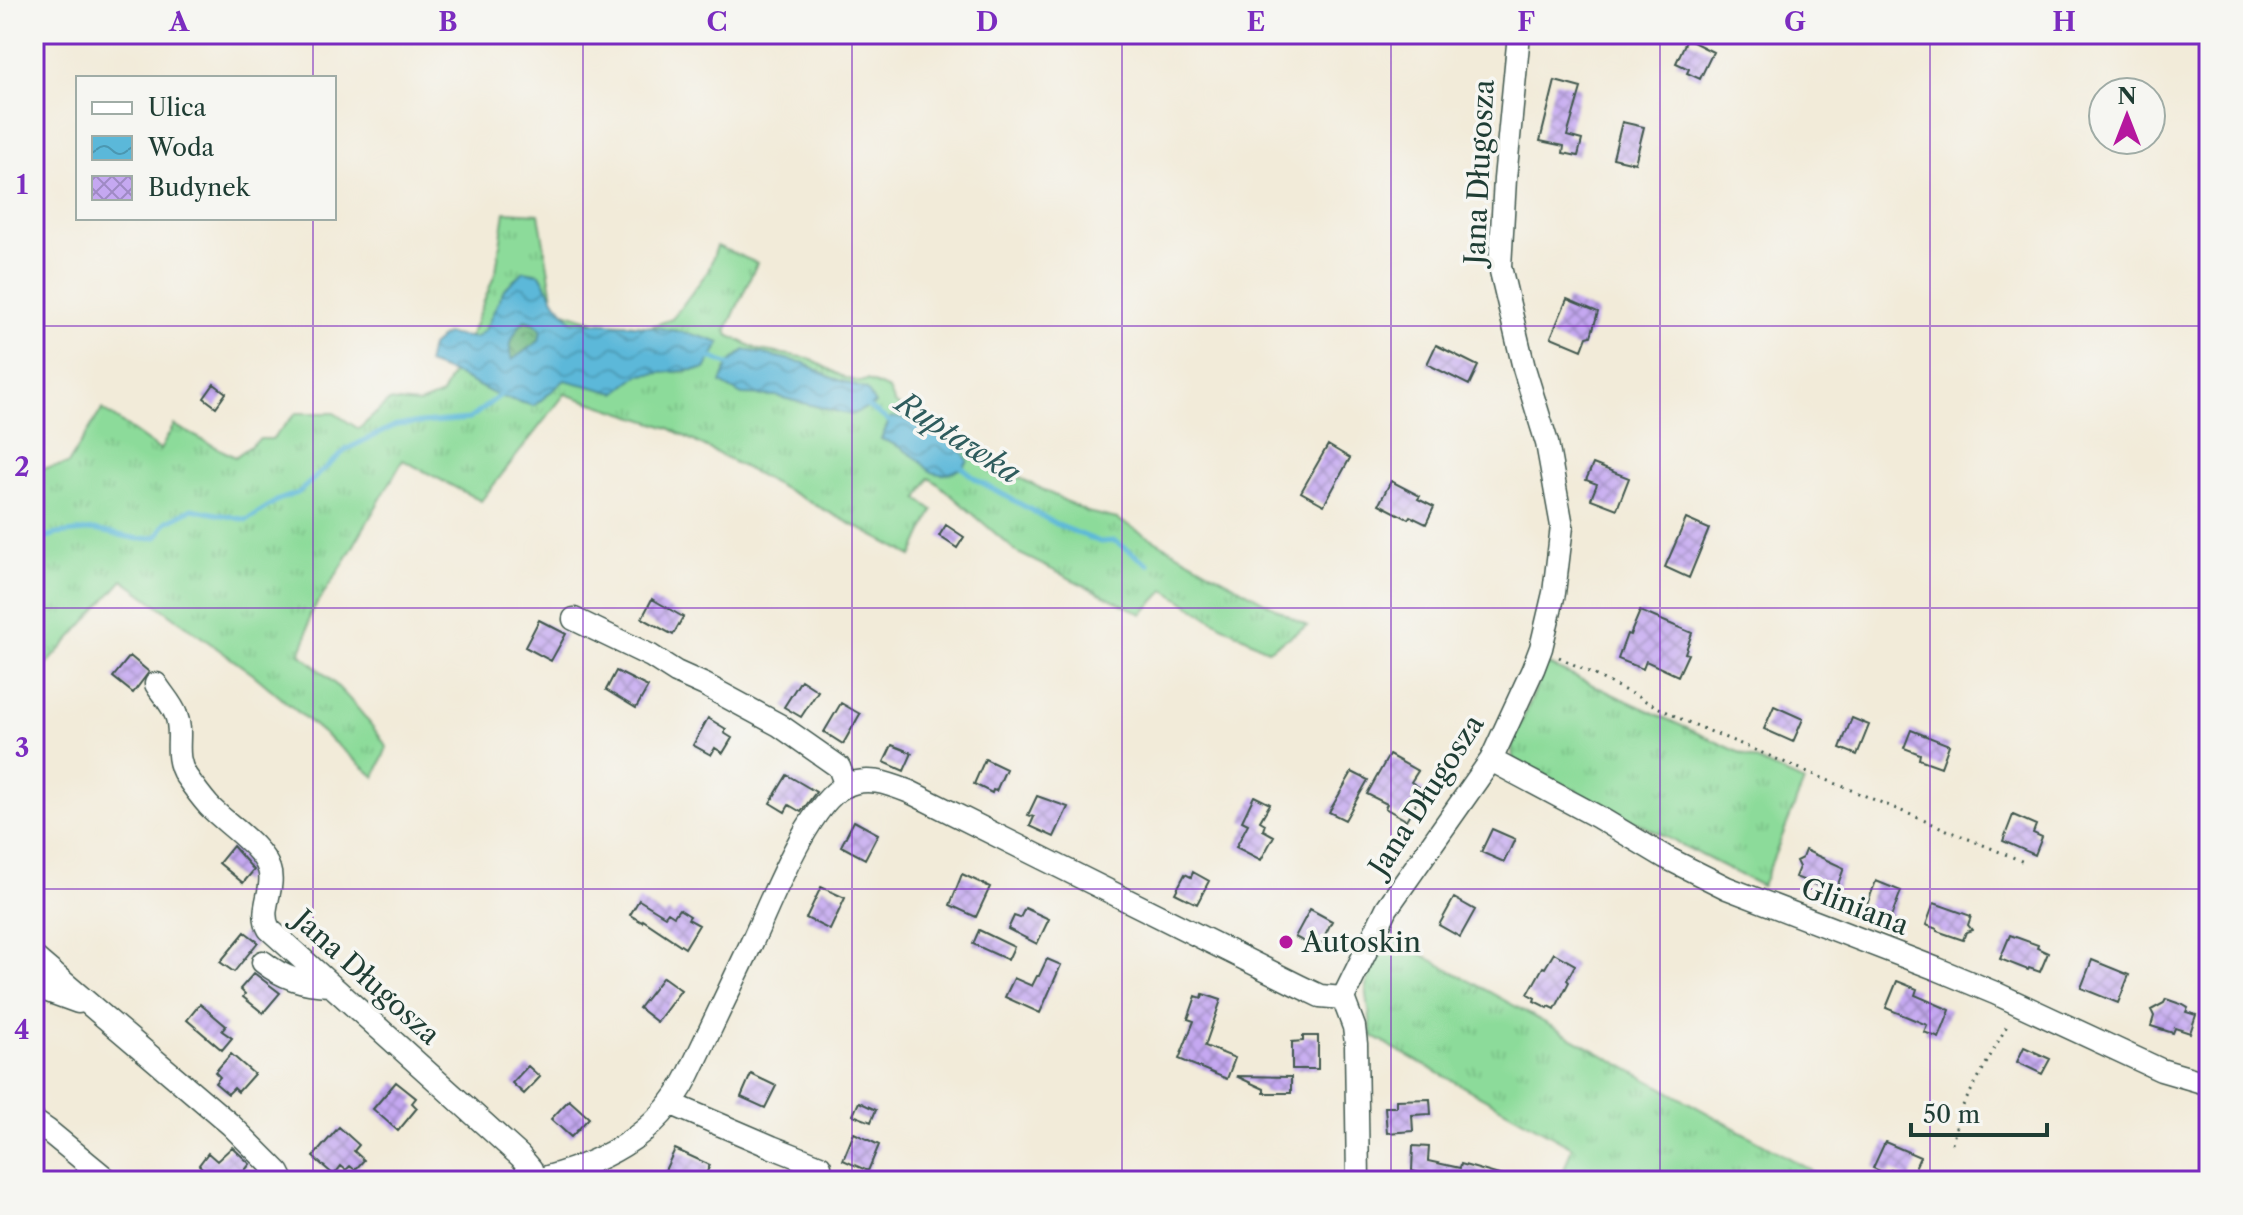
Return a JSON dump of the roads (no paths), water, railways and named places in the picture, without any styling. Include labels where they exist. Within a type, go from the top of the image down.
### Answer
[{"type":"street","name":"Jana Długosza","points":[[1343,998],[1387,908],[1491,760],[1541,648],[1554,593],[1562,526],[1547,443],[1524,368],[1500,267],[1519,34]]},
{"type":"street","points":[[574,619],[651,656],[779,725],[839,767],[846,786],[883,782],[910,792],[1320,996],[1343,998],[1356,1037],[1358,1181]]},
{"type":"street","name":"Jana Długosza","points":[[156,684],[177,717],[179,759],[188,778],[208,805],[268,864],[271,877],[265,910],[269,929],[520,1156],[531,1169],[533,1181],[566,1172],[612,1152],[637,1136],[672,1104],[797,848],[823,807],[846,786]]},
{"type":"street","name":"Gliniana","points":[[1491,760],[1727,888],[1937,969],[2161,1070],[2209,1084]]},
{"type":"street","points":[[34,957],[231,1125],[279,1173],[283,1181]]},
{"type":"street","points":[[263,962],[282,976],[329,985]]},
{"type":"street","points":[[34,986],[94,1008]]},
{"type":"street","points":[[672,1104],[820,1166]]},
{"type":"street","points":[[34,1121],[109,1181]]},
{"type":"water","points":[[524,271],[540,274],[556,302],[572,321],[666,329],[720,343],[705,369],[639,375],[616,393],[565,380],[534,406],[498,396],[427,364],[431,346],[445,334],[475,338],[485,330],[504,289]],"holes":[[[525,320],[541,329],[539,341],[512,360],[510,349],[515,333]]]},
{"type":"water","points":[[745,350],[804,363],[830,377],[867,390],[875,404],[851,415],[775,396],[742,395],[721,383],[728,364]]},
{"type":"water","points":[[891,417],[915,421],[961,449],[968,461],[950,473],[934,473],[907,451],[881,439]]},
{"type":"waterway","name":"Ruptawka","points":[[707,358],[732,366]]},
{"type":"waterway","name":"Ruptawka","points":[[34,541],[57,534],[94,530],[139,539],[157,537],[166,522],[192,509],[247,520],[278,500],[298,493],[347,449],[396,425],[469,419],[502,394]]},
{"type":"waterway","name":"Ruptawka","points":[[863,405],[895,425]]},
{"type":"waterway","name":"Ruptawka","points":[[960,466],[977,480],[1058,525],[1100,542],[1115,541],[1148,564]]},
{"type":"place","name":"Autoskin","points":[[1286,942]]}]
